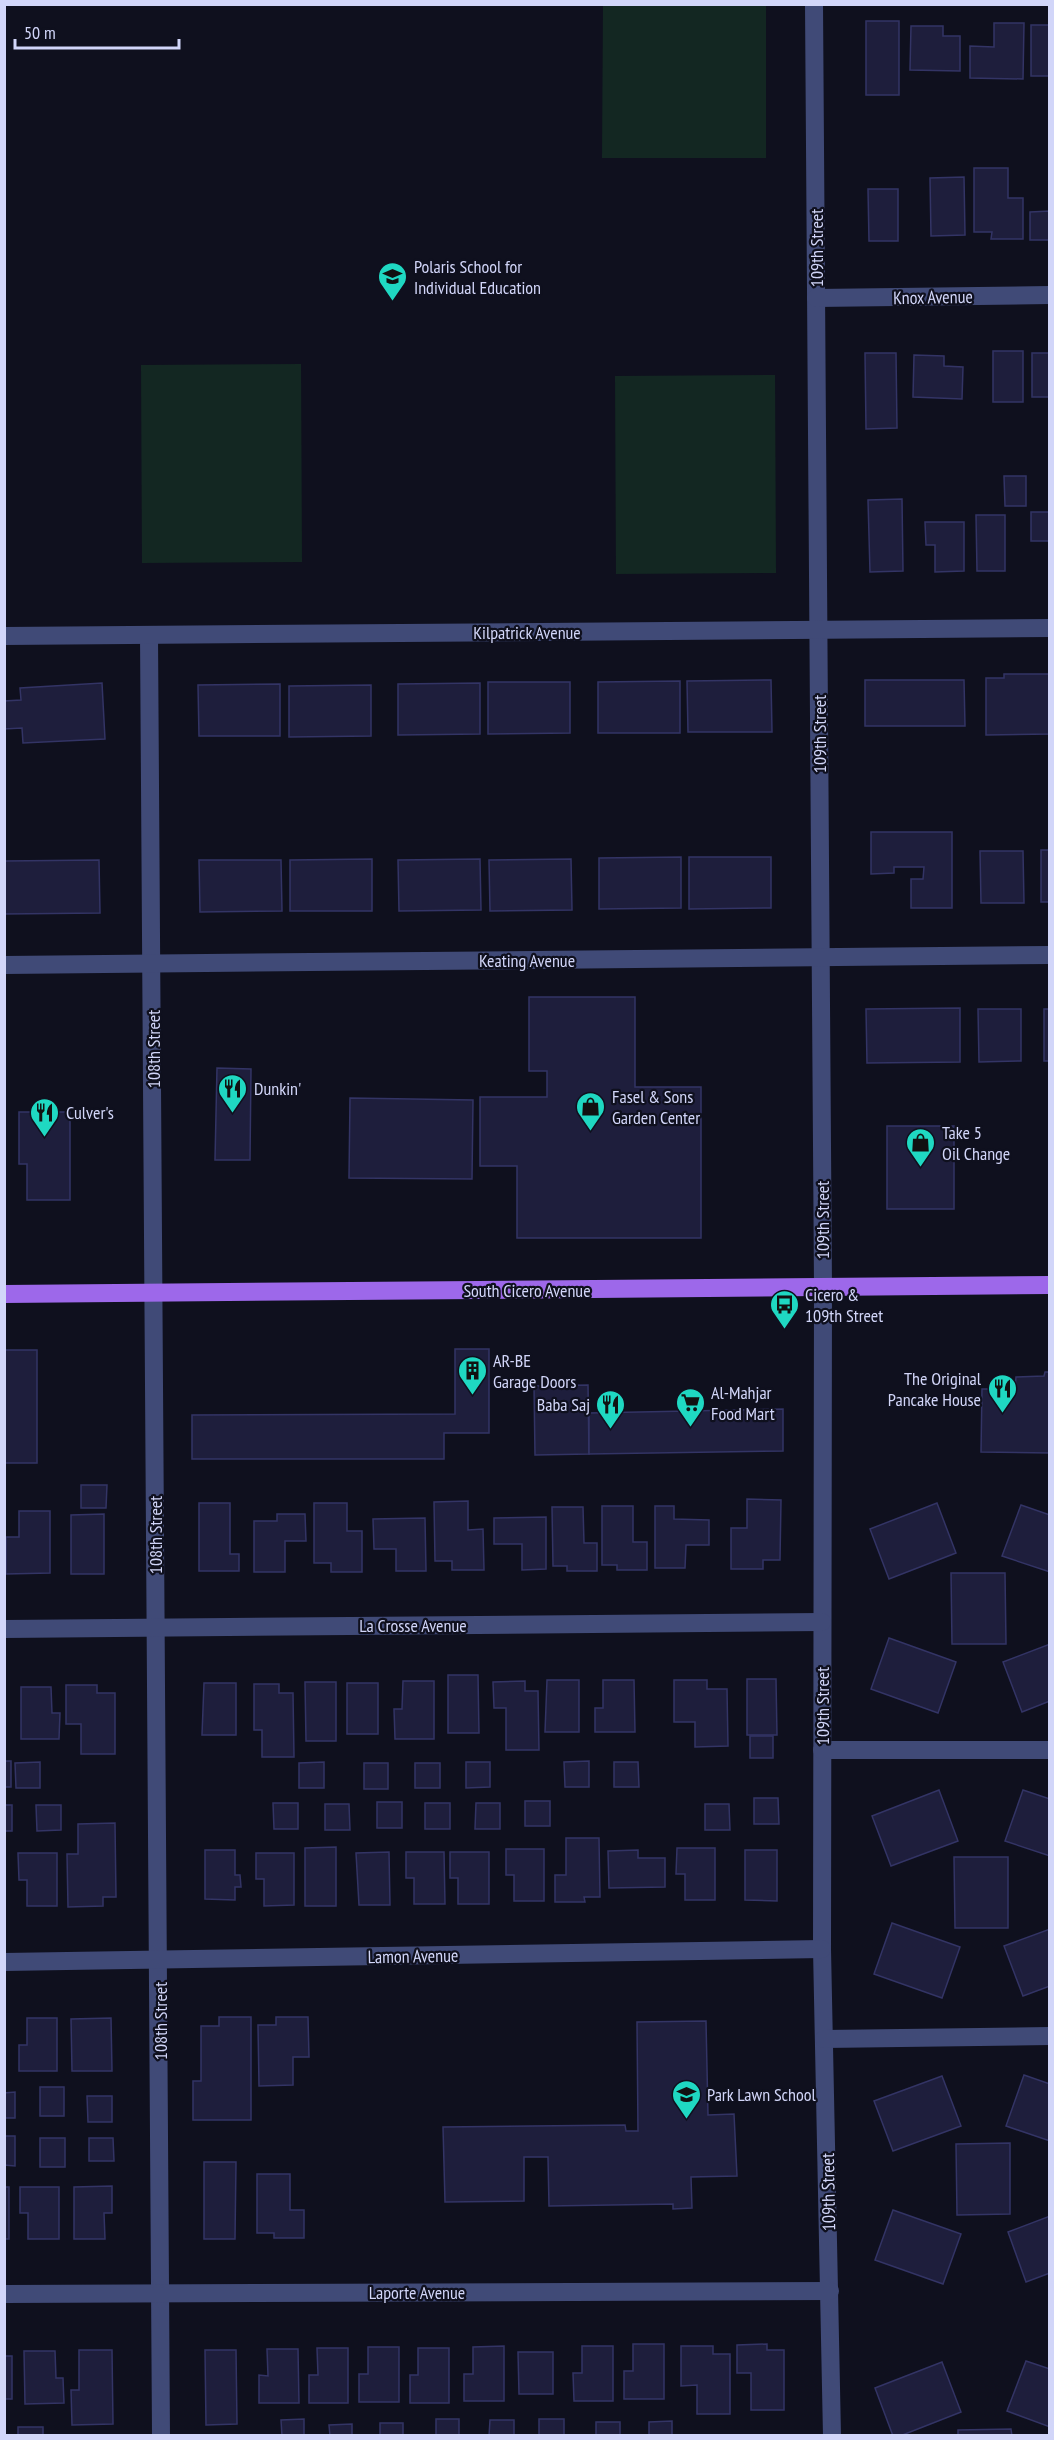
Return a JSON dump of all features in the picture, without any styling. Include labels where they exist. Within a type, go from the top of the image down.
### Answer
[{"type":"main road","name":"South Cicero Avenue","points":[[4,1294],[1050,1286]]},
{"type":"street","name":"109th Street","points":[[814,4],[823,1288],[822,1949],[832,2436]]},
{"type":"street","name":"Knox Avenue","points":[[816,298],[1050,295]]},
{"type":"street","name":"Kilpatrick Avenue","points":[[4,636],[1050,628]]},
{"type":"street","name":"108th Street","points":[[149,634],[162,2436]]},
{"type":"street","name":"Keating Avenue","points":[[4,965],[1050,956]]},
{"type":"street","name":"La Crosse Avenue","points":[[4,1629],[822,1622]]},
{"type":"street","points":[[822,1750],[1050,1750]]},
{"type":"street","name":"Lamon Avenue","points":[[4,1962],[822,1949]]},
{"type":"street","points":[[824,2039],[1050,2036]]},
{"type":"street","name":"Laporte Avenue","points":[[4,2294],[830,2291]]},
{"type":"green space","points":[[603,5],[766,5],[766,158],[602,158]]},
{"type":"green space","points":[[301,364],[302,562],[142,563],[141,365]]},
{"type":"green space","points":[[775,375],[776,573],[616,574],[615,376]]},
{"type":"building","points":[[866,21],[899,21],[899,95],[866,95]]},
{"type":"building","points":[[994,23],[1024,23],[1023,79],[970,78],[970,46],[994,47]]},
{"type":"building","points":[[1031,25],[1050,25],[1050,76],[1031,76]]},
{"type":"building","points":[[911,26],[943,26],[943,36],[960,36],[960,71],[910,70]]},
{"type":"building","points":[[974,168],[1008,168],[1008,198],[1023,198],[1023,239],[991,239],[992,232],[974,232]]},
{"type":"building","points":[[964,177],[965,235],[931,236],[930,178]]},
{"type":"building","points":[[868,189],[898,189],[898,241],[869,241]]},
{"type":"building","points":[[1050,211],[1050,240],[1030,240],[1030,212]]},
{"type":"building","points":[[993,351],[1023,351],[1023,402],[993,402]]},
{"type":"building","points":[[865,353],[896,353],[897,428],[866,429]]},
{"type":"building","points":[[1032,353],[1050,353],[1050,397],[1032,397]]},
{"type":"building","points":[[914,355],[944,356],[944,366],[963,367],[962,399],[913,397]]},
{"type":"building","points":[[1004,476],[1026,476],[1026,506],[1005,506]]},
{"type":"building","points":[[902,499],[903,571],[870,572],[868,500]]},
{"type":"building","points":[[1031,512],[1050,512],[1050,541],[1031,541]]},
{"type":"building","points":[[976,515],[1005,515],[1005,571],[977,571]]},
{"type":"building","points":[[925,522],[964,522],[964,571],[935,572],[935,545],[926,545]]},
{"type":"building","points":[[1004,674],[1050,674],[1050,734],[986,735],[986,678],[1004,678]]},
{"type":"building","points":[[771,680],[772,732],[688,732],[687,681]]},
{"type":"building","points":[[865,680],[964,680],[965,726],[865,726]]},
{"type":"building","points":[[680,681],[680,733],[598,733],[598,682]]},
{"type":"building","points":[[488,682],[570,682],[570,733],[488,734]]},
{"type":"building","points":[[102,683],[105,739],[23,743],[22,728],[4,729],[4,701],[21,700],[20,688]]},
{"type":"building","points":[[480,683],[480,734],[398,735],[398,684]]},
{"type":"building","points":[[280,684],[280,736],[199,736],[198,685]]},
{"type":"building","points":[[371,685],[371,736],[289,737],[289,686]]},
{"type":"building","points":[[871,832],[952,832],[952,908],[911,908],[911,879],[923,879],[924,867],[894,867],[894,873],[871,874]]},
{"type":"building","points":[[1041,850],[1050,850],[1050,902],[1041,902]]},
{"type":"building","points":[[980,851],[1023,851],[1024,903],[981,903]]},
{"type":"building","points":[[681,857],[681,908],[599,909],[599,858]]},
{"type":"building","points":[[689,857],[771,857],[771,908],[689,909]]},
{"type":"building","points":[[372,859],[372,911],[290,911],[290,860]]},
{"type":"building","points":[[480,859],[481,910],[399,911],[398,860]]},
{"type":"building","points":[[571,859],[572,910],[490,911],[489,860]]},
{"type":"building","points":[[99,860],[100,913],[4,914],[4,861]]},
{"type":"building","points":[[199,860],[281,860],[282,911],[200,912]]},
{"type":"building","name":"Fasel & Sons Garden Center","points":[[529,997],[635,997],[635,1087],[701,1087],[701,1238],[517,1238],[517,1166],[480,1166],[480,1097],[547,1097],[547,1071],[529,1071]]},
{"type":"building","points":[[960,1008],[960,1062],[867,1063],[866,1009]]},
{"type":"building","points":[[978,1009],[1021,1009],[1021,1061],[979,1062]]},
{"type":"building","points":[[1044,1009],[1050,1009],[1050,1061],[1044,1061]]},
{"type":"building","name":"Dunkin'","points":[[217,1068],[251,1069],[250,1160],[215,1160]]},
{"type":"building","points":[[350,1098],[473,1100],[472,1179],[349,1178]]},
{"type":"building","name":"Culver's","points":[[19,1112],[70,1112],[70,1200],[27,1200],[27,1164],[19,1164]]},
{"type":"building","name":"Take 5 Oil Change","points":[[887,1126],[954,1126],[954,1209],[887,1209]]},
{"type":"building","name":"AR-BE Garage Doors","points":[[455,1349],[489,1349],[489,1433],[444,1433],[444,1459],[192,1459],[192,1415],[455,1414]]},
{"type":"building","points":[[4,1350],[37,1350],[37,1463],[4,1463]]},
{"type":"building","points":[[1045,1372],[1050,1372],[1050,1453],[981,1452],[982,1389],[1015,1389],[1016,1377],[1044,1376]]},
{"type":"building","points":[[588,1385],[589,1454],[535,1455],[534,1386]]},
{"type":"building","points":[[783,1409],[783,1451],[589,1454],[589,1413]]},
{"type":"building","points":[[81,1485],[107,1485],[106,1508],[81,1508]]},
{"type":"building","points":[[747,1499],[781,1500],[780,1560],[763,1560],[763,1569],[731,1569],[731,1528],[747,1528]]},
{"type":"building","points":[[468,1501],[468,1530],[483,1529],[484,1570],[452,1570],[452,1561],[435,1561],[434,1502]]},
{"type":"building","points":[[199,1503],[230,1503],[230,1554],[239,1554],[239,1571],[199,1571]]},
{"type":"building","points":[[314,1503],[347,1503],[347,1531],[362,1531],[362,1572],[331,1572],[331,1563],[314,1563]]},
{"type":"building","points":[[937,1503],[956,1553],[889,1579],[870,1529]]},
{"type":"building","points":[[1021,1505],[1050,1515],[1050,1572],[1002,1556]]},
{"type":"building","points":[[602,1506],[633,1506],[633,1542],[647,1542],[647,1570],[617,1570],[617,1565],[602,1565]]},
{"type":"building","points":[[655,1506],[674,1506],[674,1519],[709,1520],[709,1545],[686,1545],[685,1568],[655,1568]]},
{"type":"building","points":[[552,1507],[583,1507],[584,1543],[597,1543],[597,1571],[567,1571],[567,1566],[553,1566]]},
{"type":"building","points":[[19,1511],[50,1511],[50,1573],[6,1574],[6,1537],[19,1537]]},
{"type":"building","points":[[104,1514],[104,1574],[71,1574],[71,1515]]},
{"type":"building","points":[[277,1514],[305,1514],[306,1541],[285,1541],[285,1572],[254,1572],[254,1521],[277,1521]]},
{"type":"building","points":[[546,1517],[546,1569],[522,1570],[522,1544],[494,1544],[494,1518]]},
{"type":"building","points":[[425,1518],[426,1571],[396,1571],[396,1549],[374,1549],[373,1519]]},
{"type":"building","points":[[951,1573],[1005,1573],[1006,1644],[952,1644]]},
{"type":"building","points":[[889,1638],[956,1662],[938,1713],[871,1689]]},
{"type":"building","points":[[1050,1644],[1050,1701],[1022,1712],[1003,1662]]},
{"type":"building","points":[[448,1675],[478,1675],[479,1733],[448,1733]]},
{"type":"building","points":[[747,1679],[776,1679],[777,1735],[747,1735]]},
{"type":"building","points":[[547,1680],[579,1680],[579,1732],[545,1732]]},
{"type":"building","points":[[603,1680],[634,1680],[635,1732],[595,1732],[595,1708],[603,1708]]},
{"type":"building","points":[[674,1680],[707,1680],[707,1689],[727,1689],[728,1746],[695,1747],[695,1722],[674,1722]]},
{"type":"building","points":[[403,1681],[434,1681],[434,1739],[395,1739],[394,1709],[402,1709]]},
{"type":"building","points":[[525,1681],[525,1691],[538,1691],[539,1750],[506,1750],[506,1708],[494,1708],[493,1682]]},
{"type":"building","points":[[305,1682],[336,1682],[336,1741],[306,1741]]},
{"type":"building","points":[[204,1683],[236,1683],[236,1735],[202,1735]]},
{"type":"building","points":[[347,1683],[378,1683],[378,1734],[347,1734]]},
{"type":"building","points":[[254,1684],[279,1684],[279,1693],[293,1693],[294,1757],[262,1757],[262,1730],[254,1730]]},
{"type":"building","points":[[66,1685],[97,1685],[97,1693],[115,1693],[115,1754],[81,1754],[81,1724],[66,1724]]},
{"type":"building","points":[[21,1687],[51,1687],[52,1713],[60,1713],[59,1739],[21,1739]]},
{"type":"building","points":[[750,1736],[773,1736],[773,1758],[750,1758]]},
{"type":"building","points":[[4,1761],[11,1761],[11,1787],[4,1787]]},
{"type":"building","points":[[589,1761],[589,1787],[565,1787],[564,1762]]},
{"type":"building","points":[[40,1762],[40,1788],[16,1788],[15,1763]]},
{"type":"building","points":[[324,1762],[324,1788],[299,1788],[299,1763]]},
{"type":"building","points":[[466,1762],[490,1762],[490,1787],[466,1788]]},
{"type":"building","points":[[614,1762],[638,1762],[639,1787],[614,1787]]},
{"type":"building","points":[[364,1763],[388,1763],[388,1789],[364,1789]]},
{"type":"building","points":[[415,1763],[440,1763],[440,1788],[415,1788]]},
{"type":"building","points":[[939,1790],[958,1841],[891,1866],[872,1816]]},
{"type":"building","points":[[1023,1790],[1050,1799],[1050,1856],[1005,1841]]},
{"type":"building","points":[[754,1798],[778,1798],[779,1824],[754,1824]]},
{"type":"building","points":[[525,1801],[550,1801],[550,1826],[525,1826]]},
{"type":"building","points":[[377,1802],[402,1802],[402,1828],[377,1828]]},
{"type":"building","points":[[273,1803],[298,1803],[298,1829],[274,1829]]},
{"type":"building","points":[[425,1803],[450,1803],[450,1829],[425,1829]]},
{"type":"building","points":[[476,1803],[500,1803],[500,1829],[475,1829]]},
{"type":"building","points":[[325,1804],[349,1804],[350,1830],[325,1830]]},
{"type":"building","points":[[705,1804],[729,1804],[730,1830],[705,1830]]},
{"type":"building","points":[[4,1805],[12,1805],[12,1831],[4,1831]]},
{"type":"building","points":[[36,1805],[61,1805],[61,1830],[37,1831]]},
{"type":"building","points":[[115,1823],[116,1897],[103,1897],[103,1906],[68,1907],[67,1854],[78,1854],[78,1824]]},
{"type":"building","points":[[566,1838],[599,1838],[600,1897],[584,1897],[585,1902],[555,1902],[555,1875],[566,1875]]},
{"type":"building","points":[[336,1847],[336,1906],[305,1906],[305,1848]]},
{"type":"building","points":[[677,1848],[715,1848],[715,1900],[685,1900],[685,1874],[676,1874]]},
{"type":"building","points":[[506,1849],[544,1849],[544,1901],[514,1901],[514,1875],[506,1875]]},
{"type":"building","points":[[205,1850],[235,1850],[235,1875],[240,1875],[241,1887],[235,1887],[235,1900],[205,1899]]},
{"type":"building","points":[[638,1850],[638,1858],[665,1858],[665,1887],[609,1888],[608,1851]]},
{"type":"building","points":[[745,1850],[777,1850],[777,1901],[745,1900]]},
{"type":"building","points":[[389,1852],[390,1905],[359,1905],[356,1853]]},
{"type":"building","points":[[406,1852],[444,1852],[445,1904],[414,1904],[414,1878],[406,1878]]},
{"type":"building","points":[[450,1852],[489,1852],[489,1904],[458,1904],[458,1878],[450,1878]]},
{"type":"building","points":[[18,1853],[57,1853],[57,1906],[27,1906],[27,1880],[19,1880]]},
{"type":"building","points":[[256,1853],[294,1853],[294,1905],[264,1906],[264,1879],[256,1879]]},
{"type":"building","points":[[954,1857],[1008,1857],[1008,1928],[955,1928]]},
{"type":"building","points":[[892,1923],[960,1947],[942,1998],[874,1974]]},
{"type":"building","points":[[1050,1929],[1050,1986],[1023,1996],[1004,1946]]},
{"type":"building","points":[[219,2017],[251,2017],[251,2120],[193,2120],[193,2081],[201,2081],[201,2026],[219,2026]]},
{"type":"building","points":[[276,2017],[308,2017],[309,2057],[293,2057],[293,2085],[259,2086],[258,2025],[276,2025]]},
{"type":"building","points":[[27,2018],[57,2018],[57,2071],[19,2071],[19,2045],[27,2045]]},
{"type":"building","points":[[111,2018],[112,2071],[72,2071],[71,2019]]},
{"type":"building","name":"Park Lawn School","points":[[706,2021],[708,2115],[734,2114],[737,2176],[691,2177],[692,2208],[673,2209],[673,2204],[549,2206],[548,2157],[524,2157],[524,2201],[445,2202],[443,2127],[625,2125],[626,2131],[638,2131],[637,2022]]},
{"type":"building","points":[[1024,2075],[1050,2084],[1050,2141],[1006,2126]]},
{"type":"building","points":[[942,2076],[961,2126],[893,2151],[874,2101]]},
{"type":"building","points":[[40,2087],[64,2087],[64,2116],[40,2116]]},
{"type":"building","points":[[15,2092],[15,2118],[4,2118],[4,2093]]},
{"type":"building","points":[[87,2096],[112,2096],[112,2122],[88,2122]]},
{"type":"building","points":[[4,2136],[15,2136],[15,2166],[4,2165]]},
{"type":"building","points":[[40,2138],[65,2138],[65,2167],[40,2167]]},
{"type":"building","points":[[89,2138],[113,2138],[114,2161],[89,2161]]},
{"type":"building","points":[[1010,2143],[1010,2214],[957,2215],[956,2144]]},
{"type":"building","points":[[204,2162],[236,2162],[235,2239],[204,2239]]},
{"type":"building","points":[[257,2174],[290,2174],[290,2210],[304,2210],[304,2238],[274,2238],[274,2233],[257,2233]]},
{"type":"building","points":[[112,2186],[112,2213],[104,2213],[105,2239],[74,2239],[74,2187]]},
{"type":"building","points":[[4,2187],[9,2187],[9,2239],[4,2239]]},
{"type":"building","points":[[20,2187],[59,2187],[59,2239],[28,2239],[28,2213],[20,2213]]},
{"type":"building","points":[[893,2210],[961,2234],[943,2284],[875,2260]]},
{"type":"building","points":[[1050,2216],[1050,2273],[1026,2282],[1008,2232]]},
{"type":"building","points":[[633,2344],[664,2344],[664,2399],[624,2399],[624,2371],[633,2371]]},
{"type":"building","points":[[767,2344],[767,2350],[784,2350],[784,2410],[751,2410],[751,2373],[737,2373],[737,2345]]},
{"type":"building","points":[[504,2346],[504,2401],[464,2401],[464,2374],[473,2374],[473,2347]]},
{"type":"building","points":[[582,2346],[613,2346],[613,2401],[574,2401],[573,2373],[582,2373]]},
{"type":"building","points":[[681,2346],[713,2346],[713,2354],[730,2354],[730,2414],[697,2414],[697,2385],[681,2386]]},
{"type":"building","points":[[368,2347],[399,2347],[399,2402],[359,2402],[359,2374],[368,2374]]},
{"type":"building","points":[[317,2348],[348,2348],[348,2403],[309,2403],[309,2375],[318,2375]]},
{"type":"building","points":[[418,2348],[449,2348],[449,2403],[410,2403],[410,2375],[418,2375]]},
{"type":"building","points":[[267,2349],[298,2349],[299,2403],[259,2403],[259,2375],[268,2376]]},
{"type":"building","points":[[79,2350],[112,2350],[113,2424],[72,2425],[71,2390],[79,2390]]},
{"type":"building","points":[[205,2350],[236,2350],[237,2424],[206,2425]]},
{"type":"building","points":[[24,2351],[55,2351],[56,2378],[63,2378],[64,2403],[25,2404]]},
{"type":"building","points":[[518,2352],[553,2352],[553,2394],[519,2394]]},
{"type":"building","points":[[4,2356],[12,2356],[12,2399],[4,2399]]},
{"type":"building","points":[[1026,2361],[1050,2369],[1050,2427],[1007,2411]]},
{"type":"building","points":[[942,2362],[961,2412],[900,2436],[893,2436],[875,2388]]},
{"type":"building","points":[[304,2419],[304,2436],[282,2436],[281,2420]]},
{"type":"building","points":[[436,2419],[459,2419],[459,2436],[436,2436]]},
{"type":"building","points":[[539,2419],[564,2419],[564,2436],[539,2436]]},
{"type":"building","points":[[490,2420],[514,2420],[514,2436],[489,2436]]},
{"type":"building","points":[[672,2421],[672,2436],[649,2436],[649,2422]]},
{"type":"building","points":[[596,2422],[620,2422],[620,2436],[596,2436]]},
{"type":"building","points":[[380,2423],[403,2423],[403,2436],[380,2436]]},
{"type":"building","points":[[352,2424],[352,2436],[330,2436],[329,2425]]},
{"type":"building","points":[[18,2427],[43,2427],[43,2436],[18,2436]]},
{"type":"building","points":[[1011,2429],[1012,2436],[958,2436],[958,2430]]},
{"type":"place","name":"Polaris School for Individual Education","points":[[393,302]]},
{"type":"place","name":"Dunkin'","points":[[233,1114]]},
{"type":"place","name":"Fasel & Sons Garden Center","points":[[591,1132]]},
{"type":"place","name":"Culver's","points":[[45,1138]]},
{"type":"place","name":"Take 5 Oil Change","points":[[921,1168]]},
{"type":"place","name":"Cicero & 109th Street","points":[[784,1330]]},
{"type":"place","name":"AR-BE Garage Doors","points":[[472,1396]]},
{"type":"place","name":"The Original Pancake House","points":[[1002,1414]]},
{"type":"place","name":"Al-Mahjar Food Mart","points":[[690,1428]]},
{"type":"place","name":"Baba Saj","points":[[611,1430]]},
{"type":"place","name":"Park Lawn School","points":[[686,2120]]}]
